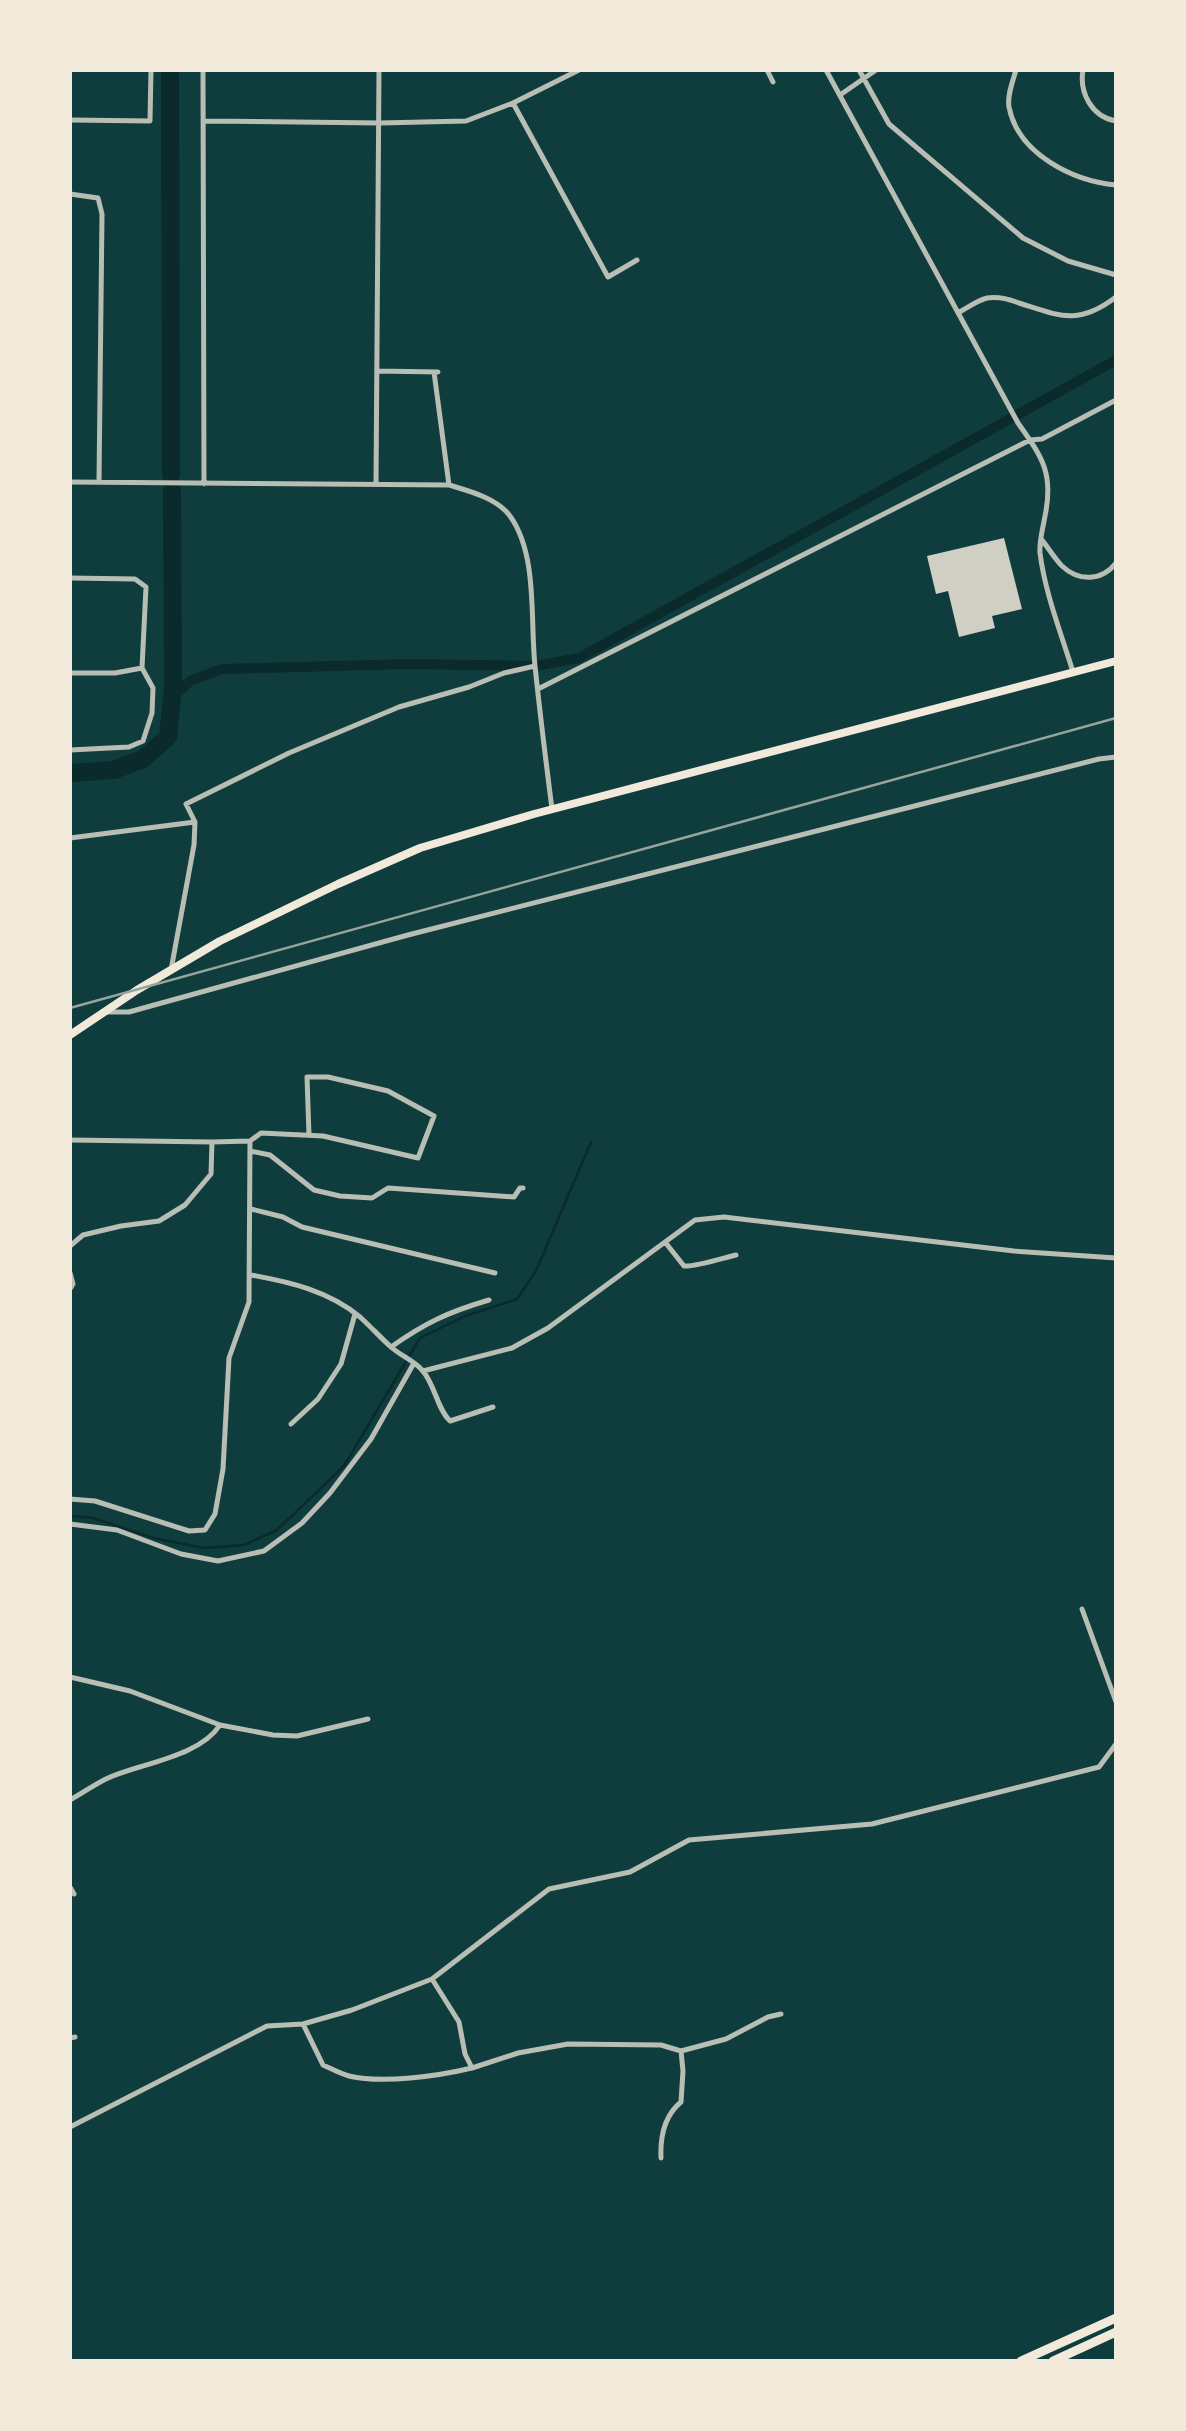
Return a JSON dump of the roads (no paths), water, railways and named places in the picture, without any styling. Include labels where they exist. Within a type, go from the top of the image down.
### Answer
[{"type":"highway","points":[[1021,2361],[1116,2318]]},
{"type":"highway","points":[[1053,2361],[1116,2332]]},
{"type":"main road","points":[[70,1035],[137,990],[220,941],[420,848],[552,809],[1116,661]]},
{"type":"street","points":[[70,120],[150,121],[150,70]]},
{"type":"street","points":[[203,70],[204,484]]},
{"type":"street","points":[[376,484],[379,70]]},
{"type":"street","points":[[564,70],[568,76]]},
{"type":"street","points":[[204,121],[466,121],[513,103],[579,70]]},
{"type":"street","points":[[767,70],[774,82]]},
{"type":"street","points":[[826,70],[1018,423],[1041,456],[1049,475],[1041,560],[1073,672]]},
{"type":"street","points":[[859,70],[889,124],[1023,238],[1068,261],[1116,275]]},
{"type":"street","points":[[840,95],[876,70]]},
{"type":"street","points":[[1016,70],[1008,105],[1018,130],[1036,151],[1057,168],[1083,178],[1116,185]]},
{"type":"street","points":[[1083,70],[1085,99],[1097,112],[1116,121]]},
{"type":"street","points":[[513,103],[608,277],[637,260]]},
{"type":"street","points":[[70,194],[98,198],[102,214],[99,482]]},
{"type":"street","points":[[958,313],[985,298],[1001,297],[1071,318],[1080,317],[1116,298]]},
{"type":"street","points":[[377,371],[436,372],[449,485]]},
{"type":"street","points":[[538,689],[1030,440],[1042,439],[1116,400]]},
{"type":"street","points":[[70,482],[449,485],[490,500],[508,513],[520,533],[528,565],[534,666],[552,809]]},
{"type":"street","points":[[1041,539],[1062,566],[1072,573],[1099,577],[1107,574],[1116,563]]},
{"type":"street","points":[[70,578],[135,579],[146,587],[142,668],[153,688],[152,713],[143,741],[129,747],[70,750]]},
{"type":"street","points":[[171,970],[194,845],[195,822],[186,804],[289,753],[399,707],[534,666]]},
{"type":"street","points":[[70,673],[115,673],[142,668]]},
{"type":"street","points":[[103,1012],[129,1012],[408,935],[1099,759],[1116,757]]},
{"type":"street","points":[[70,838],[195,822]]},
{"type":"street","points":[[70,1140],[212,1142],[250,1141],[261,1133],[309,1135],[418,1158],[434,1116],[388,1091],[328,1077],[307,1077],[309,1135]]},
{"type":"street","points":[[70,1499],[95,1501],[189,1531],[205,1530],[215,1514],[223,1469],[229,1358],[249,1302],[250,1141]]},
{"type":"street","points":[[70,1246],[83,1235],[159,1221],[186,1205],[211,1174],[212,1142]]},
{"type":"street","points":[[250,1152],[270,1156],[314,1190],[340,1196],[372,1198],[388,1188],[513,1197],[523,1188]]},
{"type":"street","points":[[251,1209],[283,1217],[302,1227],[495,1273]]},
{"type":"street","points":[[423,1371],[513,1348],[587,1301],[629,1266],[695,1220],[724,1217],[1014,1251],[1116,1258]]},
{"type":"street","points":[[665,1242],[684,1266],[691,1267],[736,1255]]},
{"type":"street","points":[[70,1273],[73,1284],[70,1289]]},
{"type":"street","points":[[251,1275],[288,1282],[329,1297],[355,1314],[391,1347],[423,1371],[436,1391],[444,1415],[450,1421],[493,1407]]},
{"type":"street","points":[[391,1347],[423,1325],[461,1308],[489,1300]]},
{"type":"street","points":[[291,1424],[318,1399],[341,1364],[355,1314]]},
{"type":"street","points":[[70,1524],[117,1530],[181,1554],[218,1561],[264,1551],[302,1523],[330,1493],[371,1439],[412,1362]]},
{"type":"street","points":[[1082,1609],[1116,1702]]},
{"type":"street","points":[[70,1677],[131,1690],[220,1725],[287,1737],[368,1719]]},
{"type":"street","points":[[70,1800],[108,1778],[196,1747],[213,1735],[220,1725]]},
{"type":"street","points":[[70,2127],[267,2025],[303,2024],[352,2010],[432,1979],[549,1889],[630,1872],[689,1840],[872,1824],[1099,1766],[1116,1744]]},
{"type":"street","points":[[70,1887],[74,1894]]},
{"type":"street","points":[[432,1979],[459,2022],[465,2054],[472,2068]]},
{"type":"street","points":[[303,2024],[323,2065],[349,2076],[377,2079],[442,2075],[518,2053],[568,2044],[660,2045],[681,2051],[726,2039],[768,2017],[781,2014]]},
{"type":"street","points":[[661,2158],[660,2137],[672,2109],[681,2102],[681,2051]]},
{"type":"waterway","points":[[170,70],[171,475]]},
{"type":"waterway","points":[[172,698],[190,681],[222,669],[408,664],[535,666],[579,658],[1116,360]]},
{"type":"waterway","points":[[70,773],[114,770],[143,759],[168,737],[173,687],[172,491]]},
{"type":"waterway","points":[[70,1516],[93,1518],[154,1538],[203,1548],[244,1545],[277,1530],[344,1466],[420,1338],[465,1316],[517,1299],[536,1271],[591,1142]]},
{"type":"railway","points":[[70,1008],[1116,718]]}]
